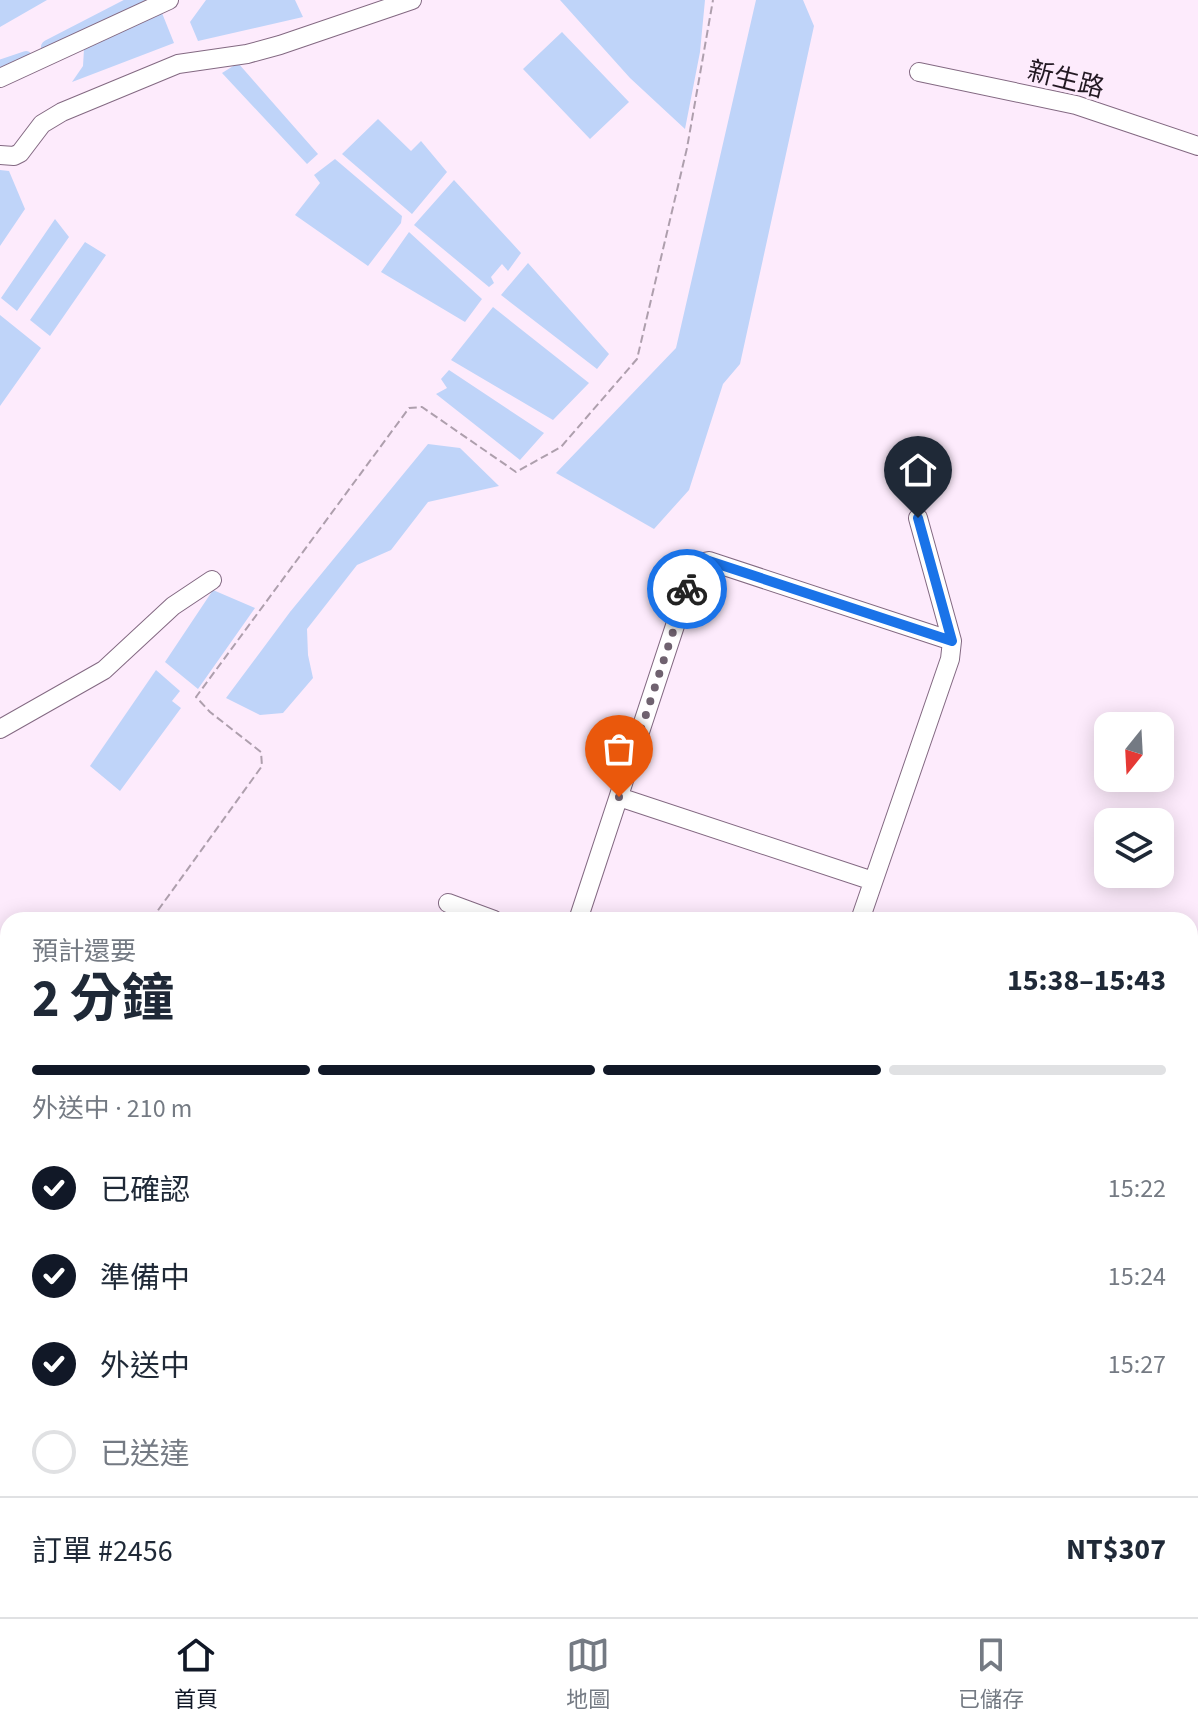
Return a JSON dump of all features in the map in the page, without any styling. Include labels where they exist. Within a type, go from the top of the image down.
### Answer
[{"type":"street","points":[[0,78],[169,0]]},
{"type":"street","points":[[0,155],[20,153],[42,124],[62,112],[178,64],[247,54],[280,45],[412,0]]},
{"type":"street","name":"新生路","points":[[919,72],[1076,105],[1198,146]]},
{"type":"street","points":[[863,912],[950,659],[952,641],[918,518]]},
{"type":"street","points":[[581,912],[693,571],[699,563],[709,561],[952,641]]},
{"type":"street","points":[[0,729],[104,670],[173,606],[212,580]]},
{"type":"street","points":[[619,797],[873,881]]},
{"type":"street","points":[[448,903],[472,912]]},
{"type":"path","points":[[157,912],[262,766],[261,752],[210,712],[196,697],[409,408],[422,407],[516,472],[561,447],[637,359],[687,148],[713,0]]},
{"type":"water","points":[[0,0],[47,0],[0,27]]},
{"type":"water","points":[[206,0],[295,0],[303,17],[198,41],[190,22]]},
{"type":"water","points":[[560,0],[705,0],[700,52],[685,129],[630,78]]},
{"type":"water","points":[[756,0],[803,0],[814,26],[740,364],[723,384],[689,490],[654,529],[556,473],[676,348]]},
{"type":"water","points":[[162,13],[174,43],[72,82],[83,66],[84,49]]},
{"type":"water","points":[[562,32],[629,102],[590,139],[523,69]]},
{"type":"water","points":[[238,63],[318,154],[307,164],[222,73]]},
{"type":"water","points":[[378,119],[411,151],[421,141],[447,172],[412,214],[342,154]]},
{"type":"water","points":[[335,159],[402,216],[401,223],[368,266],[295,215],[320,183],[314,175]]},
{"type":"water","points":[[0,170],[9,171],[25,209],[0,246]]},
{"type":"water","points":[[454,180],[521,253],[508,271],[502,264],[491,277],[494,283],[489,287],[414,225]]},
{"type":"water","points":[[55,219],[69,237],[17,311],[1,298]]},
{"type":"water","points":[[409,232],[482,299],[465,322],[381,272]]},
{"type":"water","points":[[85,242],[106,255],[50,336],[30,320]]},
{"type":"water","points":[[528,263],[609,354],[597,369],[501,295]]},
{"type":"water","points":[[493,307],[589,383],[553,420],[451,360]]},
{"type":"water","points":[[0,315],[41,348],[0,406]]},
{"type":"water","points":[[449,370],[544,433],[520,460],[436,394],[447,388],[441,379]]},
{"type":"water","points":[[428,444],[460,448],[499,486],[428,502],[391,550],[357,565],[307,629],[313,678],[283,713],[260,715],[226,698],[290,612]]},
{"type":"water","points":[[213,590],[255,608],[198,689],[165,662]]},
{"type":"water","points":[[156,670],[180,691],[172,701],[181,708],[120,791],[90,766]]},
{"type":"waterway","points":[[48,47],[139,0]]},
{"type":"waterway","points":[[0,67],[26,58]]},
{"type":"way so far","points":[[619,797],[687,589]]},
{"type":"route","points":[[687,589],[699,563],[709,561],[952,641],[918,518]]}]
